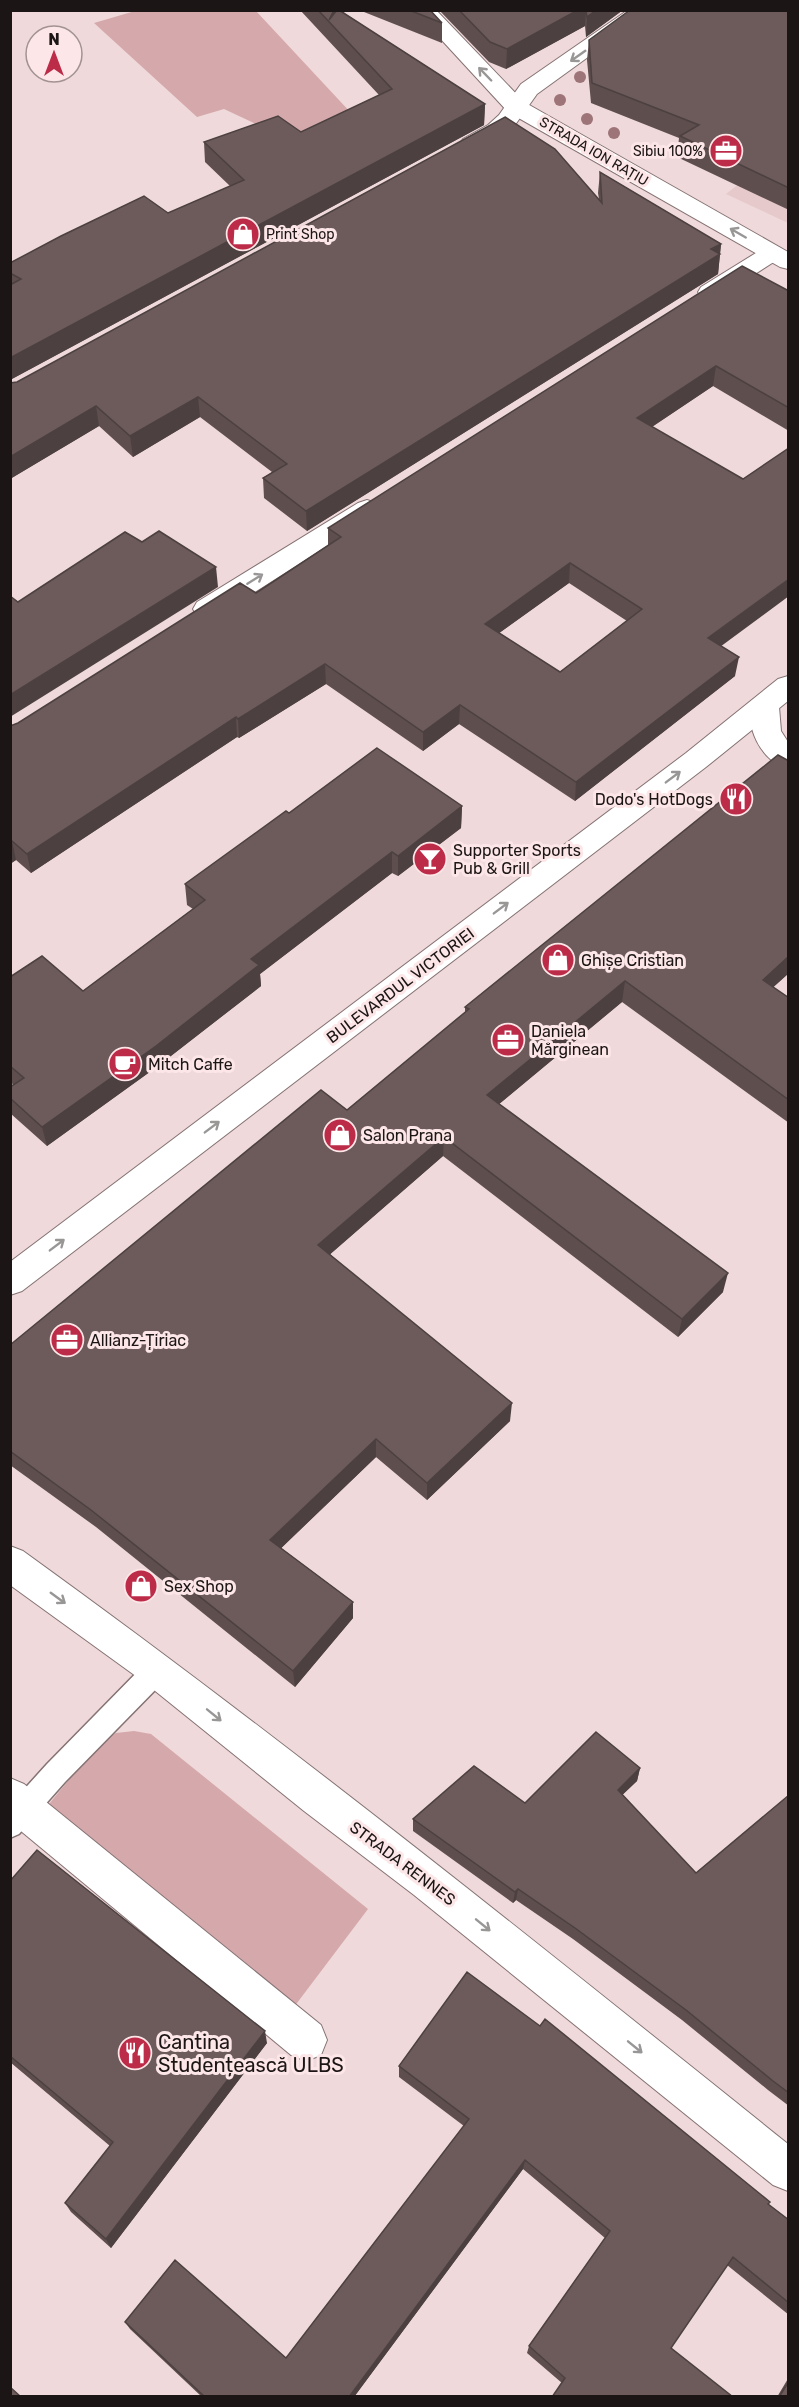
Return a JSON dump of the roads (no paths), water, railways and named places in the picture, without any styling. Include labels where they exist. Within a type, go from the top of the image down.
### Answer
[{"type":"street","name":"STRADA ION RAȚIU","points":[[424,10],[516,107],[780,257]]},
{"type":"street","points":[[455,153],[496,130],[529,89],[643,10]]},
{"type":"street","points":[[692,303],[780,257]]},
{"type":"street","points":[[191,620],[391,493]]},
{"type":"street","name":"BULEVARDUL VICTORIEI","points":[[10,1281],[765,707],[789,686]]},
{"type":"street","points":[[765,707],[763,723],[769,739],[789,759]]},
{"type":"street","name":"STRADA RENNES","points":[[10,1563],[157,1670],[318,1798],[428,1881],[789,2170]]},
{"type":"street","points":[[15,1811],[306,2040]]},
{"type":"lane","points":[[15,1811],[56,1773],[157,1670]]},
{"type":"place","name":"Sibiu 100%","points":[[726,151]]},
{"type":"place","name":"Print Shop","points":[[243,234]]},
{"type":"place","name":"Dodo's HotDogs","points":[[736,799]]},
{"type":"place","name":"Supporter Sports Pub & Grill","points":[[430,859]]},
{"type":"place","name":"Ghișe Cristian","points":[[558,960]]},
{"type":"place","name":"Daniela Mărginean","points":[[508,1040]]},
{"type":"place","name":"Mitch Caffe","points":[[125,1064]]},
{"type":"place","name":"Salon Prana","points":[[340,1135]]},
{"type":"place","name":"Allianz-Țiriac","points":[[67,1340]]},
{"type":"place","name":"Sex Shop","points":[[141,1586]]},
{"type":"place","name":"Cantina Studențească ULBS","points":[[135,2053]]}]
